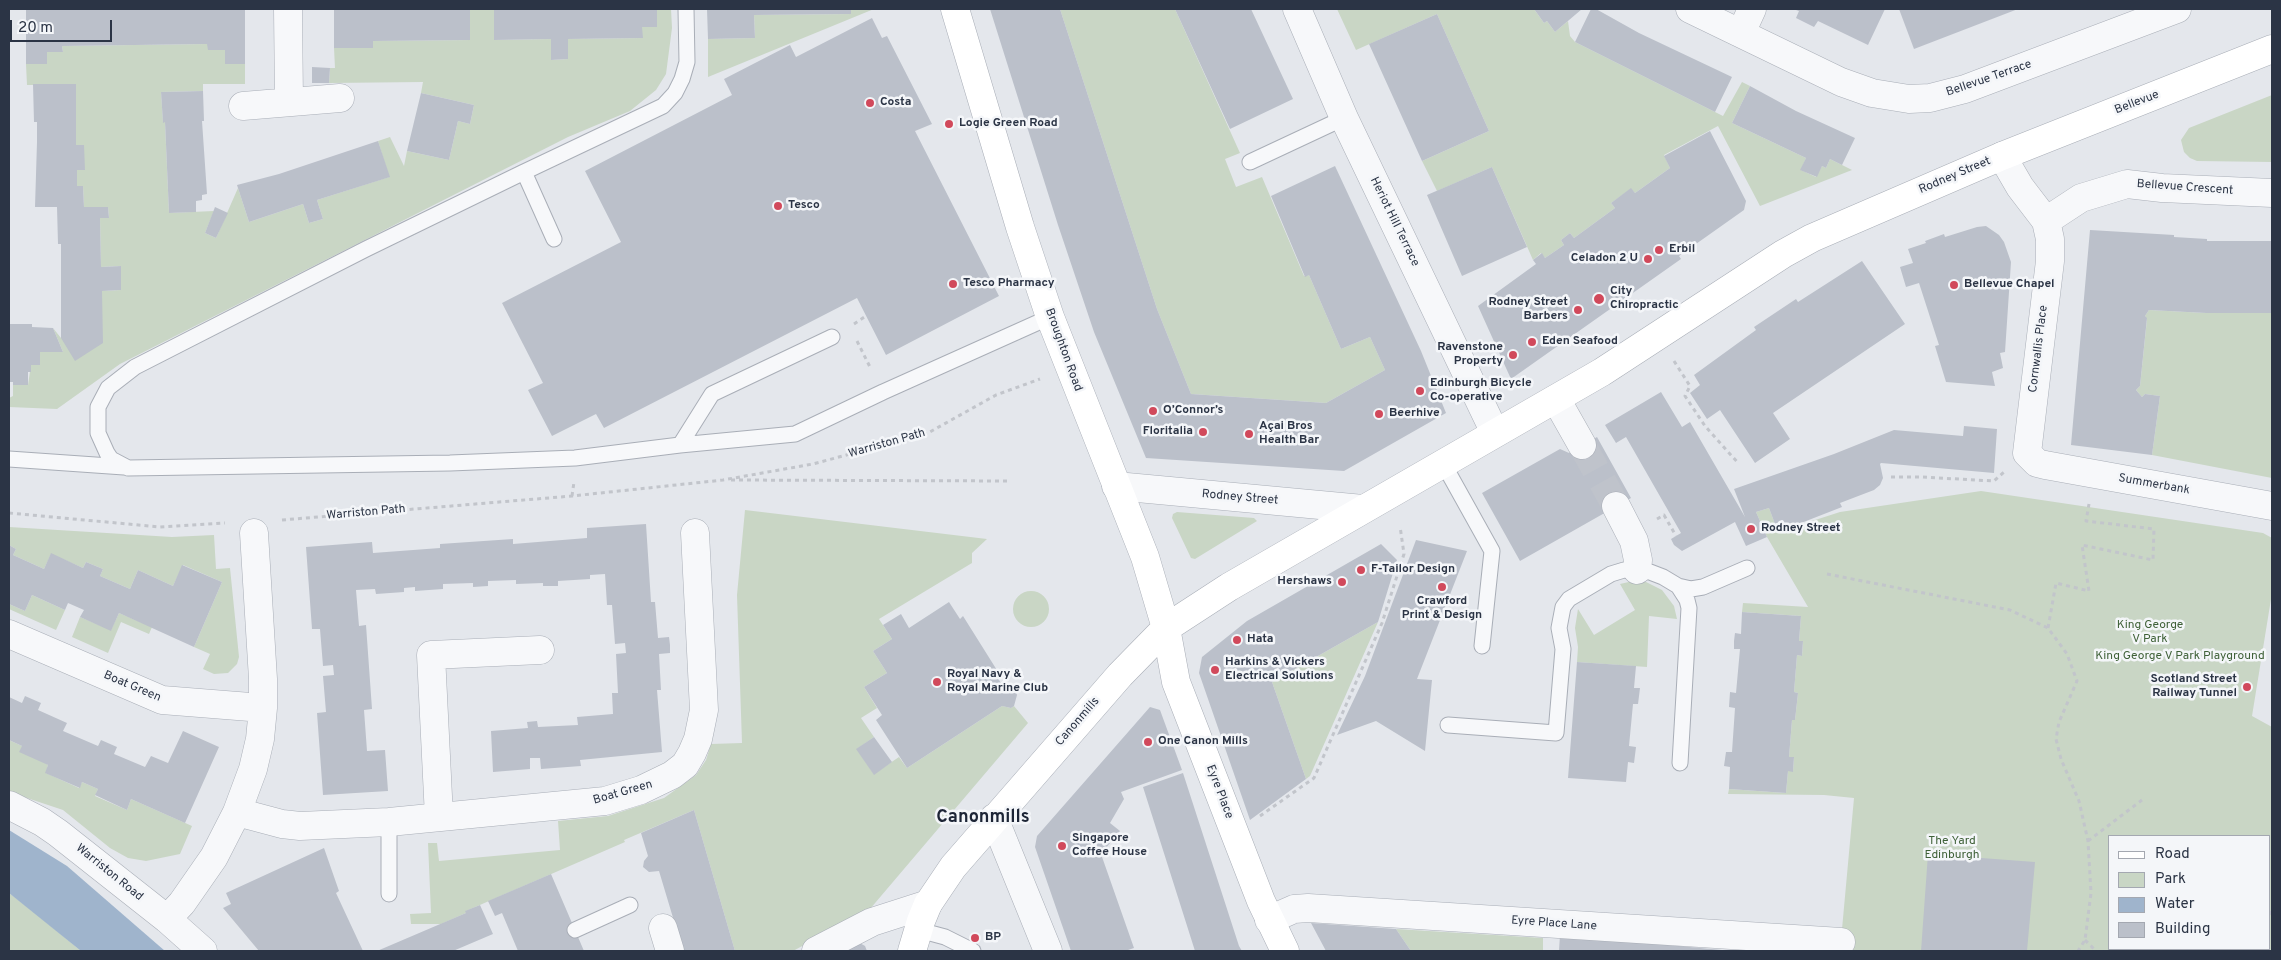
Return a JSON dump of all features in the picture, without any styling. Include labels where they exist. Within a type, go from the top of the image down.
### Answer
[{"type":"main road","name":"Broughton Road","points":[[955,9],[1020,228],[1069,368],[1145,557],[1166,628]]},
{"type":"main road","name":"Bellevue","points":[[2002,156],[2272,49]]},
{"type":"main road","name":"Rodney Street","points":[[1166,628],[1229,587],[1556,399],[1783,254],[1812,238],[2002,156]]},
{"type":"main road","name":"Canonmills","points":[[915,941],[928,904],[953,868],[994,818],[1120,675],[1166,628]]},
{"type":"main road","name":"Eyre Place","points":[[1166,628],[1176,682],[1269,920],[1285,951]]},
{"type":"street","points":[[288,9],[289,102]]},
{"type":"street","name":"Heriot Hill Terrace","points":[[1298,9],[1344,118],[1495,433]]},
{"type":"street","name":"Bellevue Terrace","points":[[1690,9],[1747,21],[1827,76],[1872,93],[1908,99],[1930,98],[1947,94],[2177,9]]},
{"type":"street","points":[[243,106],[340,98]]},
{"type":"street","name":"Cornwallis Place","points":[[2002,156],[2020,187],[2046,221],[2050,239],[2036,460]]},
{"type":"street","name":"Bellevue Crescent","points":[[2046,221],[2081,198],[2127,184],[2162,188],[2272,193]]},
{"type":"street","points":[[1556,399],[1582,445]]},
{"type":"street","name":"Summerbank","points":[[2036,460],[2272,506]]},
{"type":"street","name":"Rodney Street","points":[[1116,486],[1363,509]]},
{"type":"street","points":[[1616,506],[1634,541],[1638,560],[1637,570]]},
{"type":"street","points":[[167,919],[187,896],[214,857],[237,812],[253,769],[260,739],[263,679],[253,525]]},
{"type":"street","name":"Boat Green","points":[[237,812],[251,814],[282,824],[300,826],[389,822],[439,817],[496,819],[605,801],[658,784],[685,765],[698,739],[704,710],[705,633],[696,533]]},
{"type":"street","name":"Boat Green","points":[[9,634],[162,700],[263,708]]},
{"type":"street","points":[[439,817],[432,655],[540,650]]},
{"type":"street","name":"Warriston Road","points":[[9,805],[42,822],[58,833],[167,919],[203,951]]},
{"type":"street","points":[[994,818],[1048,951]]},
{"type":"street","points":[[816,951],[872,922],[928,904]]},
{"type":"street","name":"Eyre Place Lane","points":[[1269,920],[1294,909],[1308,908],[1841,942]]},
{"type":"lane","points":[[128,468],[112,459],[98,433],[98,407],[108,388],[116,380],[135,366],[366,249],[663,106],[675,93],[687,62],[686,9]]},
{"type":"lane","points":[[1250,162],[1344,118]]},
{"type":"lane","points":[[524,172],[554,239]]},
{"type":"lane","points":[[9,459],[128,468],[450,463],[567,458],[795,434],[1050,316]]},
{"type":"lane","points":[[680,445],[712,394],[832,337]]},
{"type":"lane","points":[[1442,463],[1492,551],[1482,646]]},
{"type":"lane","points":[[1448,725],[1556,733],[1563,649],[1559,628],[1563,606],[1569,599],[1611,574],[1637,570],[1663,577],[1678,586],[1691,589],[1704,587],[1748,568]]},
{"type":"lane","points":[[1678,586],[1687,600],[1690,617],[1680,762]]},
{"type":"lane","points":[[389,822],[389,894]]},
{"type":"lane","points":[[574,930],[630,905]]},
{"type":"lane","points":[[915,941],[945,937],[973,951]]},
{"type":"path","points":[[854,334],[883,392]]},
{"type":"path","points":[[1656,336],[1690,386],[1685,396],[1705,426],[1739,464]]},
{"type":"path","name":"Warriston Path","points":[[9,513],[160,527],[253,525],[572,496],[723,480],[813,464],[928,433],[996,395],[1069,368]]},
{"type":"path","points":[[1891,477],[1994,481],[2036,460]]},
{"type":"path","name":"Warriston Path","points":[[723,480],[1010,481]]},
{"type":"path","points":[[1664,516],[1676,536]]},
{"type":"path","points":[[2048,628],[2056,583],[2089,591],[2082,545],[2153,560],[2154,529],[2086,521]]},
{"type":"path","points":[[1235,834],[1314,778],[1382,623],[1404,554]]},
{"type":"path","points":[[1827,574],[2010,610],[2048,628],[2067,654],[2077,681],[2059,722],[2056,739],[2061,759],[2079,801],[2088,841],[2091,893],[2085,940],[2078,951]]},
{"type":"path","points":[[2088,841],[2142,800]]},
{"type":"path","points":[[2085,940],[2096,951]]},
{"type":"green space","points":[[470,9],[494,9],[494,40],[551,39],[551,60],[568,59],[568,39],[642,38],[642,27],[657,27],[657,9],[671,9],[672,28],[666,74],[656,90],[630,111],[568,137],[120,364],[57,409],[9,407],[9,398],[13,396],[13,385],[28,385],[31,365],[40,365],[40,352],[63,352],[53,328],[61,338],[102,291],[121,290],[121,266],[101,267],[100,218],[109,218],[108,207],[84,207],[83,186],[77,186],[77,170],[85,170],[76,145],[76,85],[27,85],[26,64],[47,52],[63,52],[62,46],[207,44],[225,50],[226,64],[245,64],[245,84],[203,84],[203,91],[161,92],[163,122],[165,122],[169,213],[214,211],[205,233],[216,238],[238,188],[249,222],[303,204],[309,223],[323,219],[317,200],[389,177],[378,141],[390,137],[404,166],[407,151],[449,160],[458,121],[470,124],[474,105],[421,93],[423,82],[329,83],[330,68],[335,68],[334,48],[373,48],[373,41],[470,40]]},
{"type":"green space","points":[[851,9],[874,9],[708,77],[708,39],[755,38],[754,15],[851,14]]},
{"type":"green space","points":[[1060,9],[1175,9],[1240,153],[1225,159],[1236,187],[1262,177],[1304,276],[1309,275],[1341,349],[1370,337],[1385,370],[1326,403],[1191,394],[1157,309]]},
{"type":"green space","points":[[1337,9],[1534,9],[1544,23],[1547,21],[1555,32],[1568,21],[1570,36],[1575,42],[1723,116],[1742,82],[1750,86],[1732,123],[1806,158],[1801,170],[1816,177],[1822,166],[1826,168],[1830,159],[1852,170],[1760,206],[1718,126],[1664,155],[1670,168],[1635,193],[1631,189],[1611,203],[1615,208],[1574,238],[1570,233],[1561,240],[1564,245],[1545,258],[1541,253],[1533,260],[1492,167],[1437,191],[1422,161],[1489,131],[1437,14],[1356,50]]},
{"type":"green space","points":[[2272,95],[2272,162],[2197,161],[2190,158],[2184,152],[2181,140],[2189,128]]},
{"type":"green space","points":[[2149,310],[2206,313],[2272,313],[2272,478],[2152,455],[2160,396],[2145,394],[2142,397],[2136,390],[2140,386],[2147,319],[2145,316]]},
{"type":"green space","points":[[1981,491],[2263,533],[2272,538],[2272,593],[2252,716],[2272,727],[2272,951],[1840,951],[1854,798],[1824,795],[1728,794],[1729,789],[1786,793],[1788,771],[1793,771],[1794,758],[1789,757],[1792,720],[1795,720],[1798,693],[1794,692],[1797,655],[1802,656],[1803,642],[1799,641],[1801,616],[1742,612],[1743,603],[1808,607],[1767,537],[1756,512],[1769,508],[1778,532],[1840,512]]},
{"type":"green space","points":[[745,510],[987,539],[972,553],[972,563],[879,619],[892,639],[873,651],[887,673],[864,687],[877,708],[861,718],[874,737],[857,749],[874,774],[899,757],[907,768],[1002,706],[1011,708],[1014,706],[1028,723],[870,909],[793,951],[735,951],[694,810],[466,911],[466,913],[441,924],[411,924],[410,914],[431,913],[428,843],[437,843],[439,861],[560,850],[558,821],[608,816],[664,798],[696,775],[706,760],[711,744],[742,743],[737,595]]},
{"type":"green space","points":[[1177,512],[1254,518],[1257,521],[1195,559],[1191,558],[1172,518],[1173,514]]},
{"type":"green space","points":[[9,527],[172,537],[214,535],[216,569],[230,568],[239,657],[237,664],[228,673],[214,674],[203,669],[210,654],[194,647],[222,582],[183,565],[173,586],[138,570],[130,589],[100,576],[103,569],[86,562],[83,568],[51,554],[44,569],[13,555],[16,549],[9,545]]},
{"type":"green space","points":[[1633,581],[1646,582],[1662,590],[1674,606],[1677,619],[1649,616],[1647,667],[1577,662],[1578,647],[1575,628],[1578,609],[1594,635],[1635,610],[1620,584]]},
{"type":"green space","points":[[1031,591],[1038,592],[1044,596],[1048,602],[1048,616],[1044,622],[1038,626],[1031,627],[1024,626],[1018,622],[1014,616],[1013,609],[1014,602],[1018,596],[1024,592]]},
{"type":"green space","points":[[32,595],[65,610],[56,630],[9,609],[9,604],[25,611]]},
{"type":"green space","points":[[119,613],[152,627],[149,634],[121,622],[108,653],[72,637],[80,617],[111,630]]},
{"type":"green space","points":[[1378,622],[1310,776],[1306,779],[1272,682]]},
{"type":"green space","points":[[9,740],[22,746],[48,765],[46,773],[79,788],[82,782],[98,789],[95,796],[127,810],[131,799],[192,826],[180,854],[146,861],[128,858],[110,848],[63,810],[9,792]]},
{"type":"green space","points":[[9,893],[34,912],[81,951],[9,951]]},
{"type":"green space","points":[[1396,929],[1543,938],[1543,951],[1411,951]]},
{"type":"water","points":[[9,830],[67,866],[165,951],[81,951],[9,893]]},
{"type":"building","points":[[26,9],[245,9],[245,64],[225,64],[225,50],[208,50],[207,44],[62,46],[63,52],[47,52],[47,64],[26,64]]},
{"type":"building","points":[[334,9],[470,9],[470,40],[373,41],[373,48],[334,48]]},
{"type":"building","points":[[494,9],[657,9],[657,27],[642,27],[643,38],[568,39],[568,59],[551,60],[551,39],[494,40]]},
{"type":"building","points":[[707,9],[851,9],[851,14],[754,15],[755,38],[708,39]]},
{"type":"building","points":[[990,9],[1060,9],[1157,309],[1191,394],[1326,403],[1385,370],[1370,337],[1341,349],[1309,275],[1305,277],[1271,196],[1335,166],[1421,351],[1446,413],[1344,471],[1146,458],[1094,332]]},
{"type":"building","points":[[1175,9],[1251,9],[1293,99],[1230,129]]},
{"type":"building","points":[[1534,9],[1582,9],[1555,32],[1547,21],[1544,23]]},
{"type":"building","points":[[1591,9],[1596,9],[1639,33],[1732,77],[1715,112],[1575,42]]},
{"type":"building","points":[[1793,9],[1885,9],[1868,45],[1818,21],[1814,27],[1796,18],[1799,11]]},
{"type":"building","points":[[1899,9],[2018,9],[1914,49]]},
{"type":"building","points":[[1437,14],[1489,131],[1422,161],[1369,44]]},
{"type":"building","name":"Tesco","points":[[872,18],[882,38],[887,36],[932,124],[915,131],[999,296],[886,355],[857,298],[604,428],[596,414],[552,436],[528,390],[543,383],[502,303],[621,242],[585,171],[732,95],[724,79],[790,45],[796,57]]},
{"type":"building","points":[[312,67],[330,68],[329,83],[312,83]]},
{"type":"building","points":[[33,84],[76,84],[76,145],[84,145],[85,170],[77,170],[77,186],[83,186],[84,207],[108,207],[109,218],[100,218],[101,267],[121,266],[121,290],[102,291],[103,343],[75,361],[61,338],[61,244],[58,244],[57,207],[35,207],[37,122],[34,122]]},
{"type":"building","points":[[1750,86],[1796,111],[1855,138],[1842,165],[1830,159],[1826,168],[1822,166],[1817,177],[1800,170],[1806,158],[1732,123]]},
{"type":"building","points":[[203,91],[204,121],[202,121],[207,194],[202,195],[202,200],[196,201],[196,212],[169,213],[165,122],[163,123],[161,92]]},
{"type":"building","points":[[421,93],[474,105],[470,124],[458,121],[449,160],[407,151]]},
{"type":"building","points":[[1710,131],[1746,201],[1744,210],[1679,256],[1681,259],[1511,379],[1478,306],[1536,264],[1533,260],[1542,253],[1545,258],[1564,245],[1561,240],[1570,233],[1574,238],[1615,208],[1611,203],[1631,188],[1635,193],[1670,168],[1664,156]]},
{"type":"building","points":[[378,141],[390,177],[317,200],[323,219],[309,223],[303,204],[249,222],[237,185],[279,174]]},
{"type":"building","points":[[1492,167],[1527,247],[1462,276],[1427,195]]},
{"type":"building","points":[[215,207],[228,213],[216,238],[205,233]]},
{"type":"building","points":[[1986,226],[1999,235],[2004,242],[2011,262],[2005,352],[2000,353],[2003,368],[1992,372],[1995,386],[1946,382],[1935,346],[1939,345],[1919,283],[1906,287],[1900,267],[1913,263],[1908,249],[1944,234],[1945,237]]},
{"type":"building","points":[[2090,230],[2174,235],[2174,237],[2207,239],[2207,241],[2272,241],[2272,313],[2206,313],[2149,310],[2145,316],[2147,318],[2140,386],[2136,390],[2142,397],[2145,394],[2160,396],[2152,455],[2071,445]]},
{"type":"building","points":[[1862,261],[1905,324],[1773,413],[1790,439],[1755,463],[1720,410],[1707,419],[1690,393],[1700,385],[1694,375],[1756,330],[1754,327],[1796,299],[1798,302]]},
{"type":"building","points":[[9,324],[32,324],[32,327],[53,328],[63,352],[40,352],[40,365],[31,365],[31,372],[28,372],[28,385],[13,385],[13,382],[9,382]]},
{"type":"building","points":[[1661,392],[1682,427],[1690,422],[1745,517],[1734,489],[1834,454],[1894,430],[1963,436],[1964,426],[1997,429],[1994,473],[1881,463],[1883,478],[1880,485],[1874,490],[1840,503],[1842,507],[1778,532],[1769,508],[1756,512],[1767,537],[1746,546],[1735,522],[1682,551],[1674,545],[1671,539],[1681,533],[1626,437],[1616,443],[1605,425]]},
{"type":"building","points":[[1597,437],[1631,498],[1520,561],[1482,493],[1560,449],[1569,453]]},
{"type":"building","points":[[646,524],[651,602],[655,602],[658,638],[669,637],[670,645],[670,653],[659,654],[661,690],[657,690],[662,752],[580,760],[581,766],[541,769],[540,758],[530,758],[530,769],[493,772],[491,731],[528,728],[527,722],[537,721],[538,727],[578,725],[577,717],[613,714],[612,693],[618,693],[616,654],[626,653],[625,643],[615,644],[612,605],[607,605],[605,574],[590,575],[590,579],[558,581],[558,586],[543,586],[543,583],[516,584],[516,580],[488,581],[488,586],[473,587],[473,583],[443,584],[443,589],[415,591],[415,587],[404,588],[404,592],[376,594],[375,589],[356,590],[359,626],[366,625],[372,709],[364,710],[367,751],[385,750],[388,791],[323,795],[317,713],[326,712],[323,676],[334,675],[333,665],[323,666],[320,629],[312,629],[306,547],[372,542],[373,553],[440,548],[440,544],[513,539],[513,544],[587,538],[587,528]]},
{"type":"building","points":[[1416,540],[1467,551],[1417,679],[1432,680],[1425,751],[1376,721],[1337,735],[1365,676]]},
{"type":"building","points":[[1381,544],[1397,560],[1378,622],[1272,682],[1306,779],[1250,820],[1199,673],[1202,657],[1247,621]]},
{"type":"building","points":[[9,545],[16,549],[13,555],[44,569],[51,553],[83,568],[86,562],[103,569],[100,576],[130,589],[138,570],[173,586],[182,565],[222,582],[194,647],[119,613],[111,631],[80,617],[84,610],[68,603],[65,610],[32,595],[25,611],[9,604]]},
{"type":"building","name":"Royal Navy & Royal Marine Club","points":[[949,602],[960,619],[963,616],[1000,675],[997,677],[1005,689],[1016,692],[1017,695],[1014,706],[1011,708],[1002,706],[907,768],[876,720],[882,715],[864,687],[887,673],[873,651],[892,639],[883,625],[901,614],[909,628]]},
{"type":"building","points":[[1742,612],[1801,616],[1799,641],[1803,641],[1802,656],[1797,655],[1794,692],[1798,693],[1795,720],[1792,720],[1789,757],[1794,757],[1793,772],[1788,771],[1786,793],[1729,789],[1730,767],[1724,766],[1726,752],[1732,752],[1735,708],[1729,707],[1730,692],[1736,693],[1740,649],[1734,649],[1734,641],[1735,633],[1741,634]]},
{"type":"building","points":[[1577,662],[1636,666],[1634,688],[1640,688],[1638,704],[1633,704],[1629,746],[1636,747],[1634,763],[1628,762],[1626,782],[1568,778]]},
{"type":"building","points":[[25,696],[41,703],[38,710],[67,723],[63,731],[98,746],[101,740],[117,747],[114,754],[145,767],[151,756],[168,763],[183,731],[219,747],[185,823],[131,799],[127,810],[95,795],[98,789],[82,782],[80,788],[45,773],[48,765],[19,752],[22,746],[9,740],[9,697],[22,703]]},
{"type":"building","points":[[1150,707],[1160,710],[1182,770],[1121,792],[1124,799],[1110,823],[1120,831],[1101,854],[1134,948],[1125,951],[1071,951],[1035,847],[1037,836]]},
{"type":"building","points":[[874,737],[892,762],[874,775],[856,749]]},
{"type":"building","points":[[1183,773],[1242,951],[1195,951],[1143,787]]},
{"type":"building","points":[[694,810],[735,951],[683,951],[659,871],[649,872],[643,867],[644,861],[648,856],[641,833]]},
{"type":"building","points":[[324,848],[339,891],[336,893],[363,951],[259,951],[223,908],[231,904],[226,893]]},
{"type":"building","points":[[1928,854],[2035,862],[2027,951],[1921,951]]},
{"type":"building","points":[[551,874],[584,951],[518,951],[502,913],[495,916],[488,901]]},
{"type":"building","points":[[480,905],[493,934],[453,951],[377,951],[466,913],[465,911]]},
{"type":"building","points":[[1311,923],[1396,929],[1411,951],[1326,951]]},
{"type":"building","points":[[1560,935],[1722,950],[1722,951],[1559,951]]},
{"type":"building","points":[[858,942],[865,946],[867,951],[835,951]]},
{"type":"tunnel","points":[[1582,445],[1616,506]]},
{"type":"place","name":"Costa","points":[[870,103]]},
{"type":"place","name":"Logie Green Road","points":[[949,124]]},
{"type":"place","name":"Tesco","points":[[778,206]]},
{"type":"place","name":"Erbil","points":[[1659,250]]},
{"type":"place","name":"Celadon 2 U","points":[[1648,259]]},
{"type":"place","name":"Tesco Pharmacy","points":[[953,284]]},
{"type":"place","name":"Bellevue Chapel","points":[[1954,285]]},
{"type":"place","name":"City Chiropractic","points":[[1599,299]]},
{"type":"place","name":"Rodney Street Barbers","points":[[1578,310]]},
{"type":"place","name":"Eden Seafood","points":[[1532,342]]},
{"type":"place","name":"Ravenstone Property","points":[[1513,355]]},
{"type":"place","name":"Edinburgh Bicycle Co-operative","points":[[1420,391]]},
{"type":"place","name":"O’Connor’s","points":[[1153,411]]},
{"type":"place","name":"Beerhive","points":[[1379,414]]},
{"type":"place","name":"Floritalia","points":[[1203,432]]},
{"type":"place","name":"Açai Bros Health Bar","points":[[1249,434]]},
{"type":"place","name":"Rodney Street","points":[[1751,529]]},
{"type":"place","name":"F-Tailor Design","points":[[1361,570]]},
{"type":"place","name":"Hershaws","points":[[1342,582]]},
{"type":"place","name":"Crawford Print & Design","points":[[1442,587]]},
{"type":"place","name":"Hata","points":[[1237,640]]},
{"type":"place","name":"Harkins & Vickers Electrical Solutions","points":[[1215,670]]},
{"type":"place","name":"Royal Navy & Royal Marine Club","points":[[937,682]]},
{"type":"place","name":"Scotland Street Railway Tunnel","points":[[2247,687]]},
{"type":"place","name":"One Canon Mills","points":[[1148,742]]},
{"type":"place","name":"Singapore Coffee House","points":[[1062,846]]},
{"type":"place","name":"BP","points":[[975,938]]},
{"type":"district","name":"Canonmills","points":[[983,818]]},
{"type":"park label","name":"King George V Park","points":[[2150,633]]},
{"type":"park label","name":"King George V Park Playground","points":[[2180,657]]},
{"type":"park label","name":"The Yard Edinburgh","points":[[1952,849]]}]
